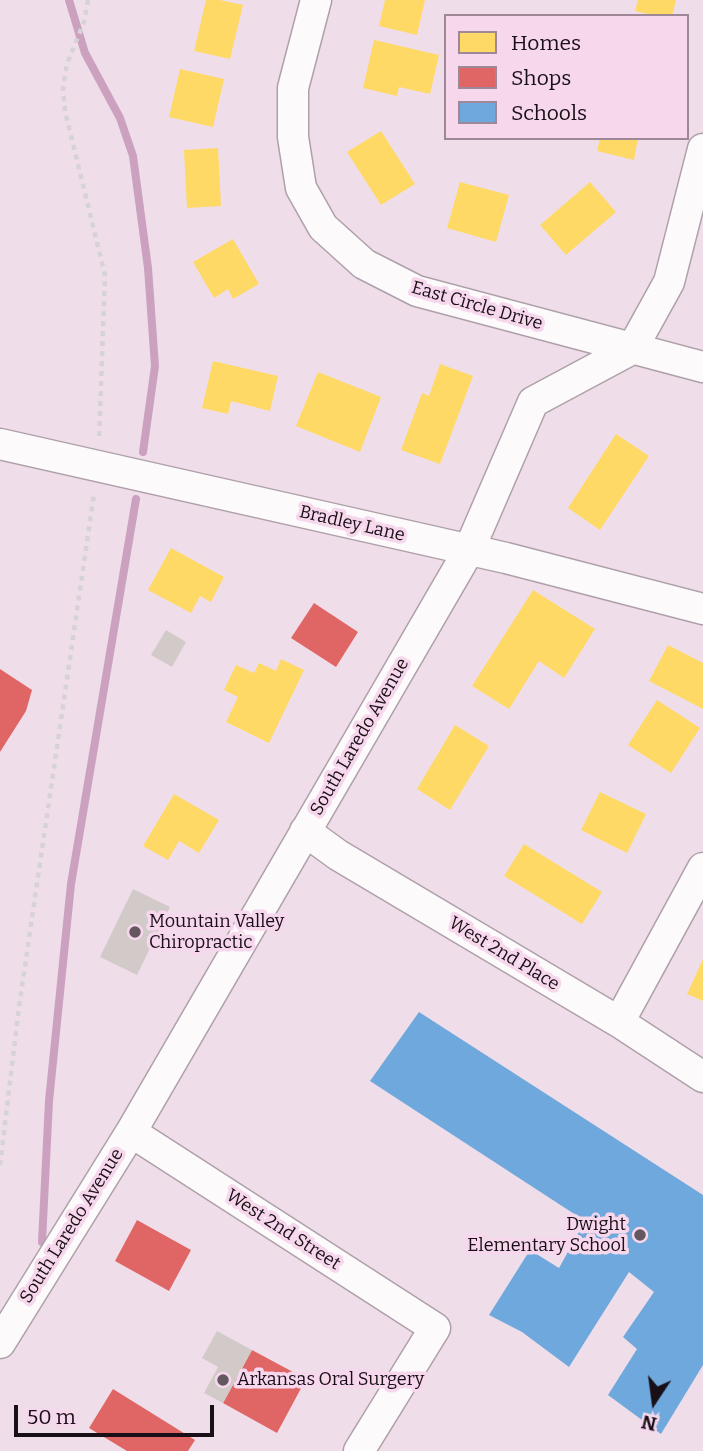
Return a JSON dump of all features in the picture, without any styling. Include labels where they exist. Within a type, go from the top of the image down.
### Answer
[{"type":"street","name":"East Circle Drive","points":[[316,0],[293,88],[293,137],[301,188],[323,227],[363,264],[417,291],[703,367]]},
{"type":"street","points":[[632,349],[669,282],[703,149]]},
{"type":"street","name":"South Laredo Avenue","points":[[5,1324],[131,1132],[468,550],[533,402],[632,349]]},
{"type":"street","name":"Bradley Lane","points":[[0,443],[468,550],[703,609]]},
{"type":"street","name":"West 2nd Place","points":[[305,831],[338,855],[619,1022],[703,1077]]},
{"type":"street","points":[[619,1022],[703,868]]},
{"type":"street","name":"West 2nd Street","points":[[131,1132],[435,1328],[359,1451]]},
{"type":"path","points":[[0,1166],[19,1007],[97,466],[106,275],[65,111],[63,88],[67,64],[84,22],[88,0]]},
{"type":"building: Homes","points":[[206,0],[243,5],[230,59],[194,51]]},
{"type":"building: Homes","points":[[385,0],[425,0],[417,35],[379,26]]},
{"type":"building: Homes","points":[[638,0],[676,0],[672,14],[635,11]]},
{"type":"building: Homes","points":[[374,40],[439,55],[430,94],[399,87],[397,96],[363,88]]},
{"type":"building: Homes","points":[[180,69],[224,79],[213,127],[169,117]]},
{"type":"building: Homes","points":[[381,131],[415,184],[381,205],[347,152]]},
{"type":"building: Homes","points":[[600,140],[638,140],[634,160],[597,151]]},
{"type":"building: Homes","points":[[218,148],[221,206],[187,208],[184,150]]},
{"type":"building: Homes","points":[[460,182],[509,195],[496,242],[447,228]]},
{"type":"building: Homes","points":[[590,182],[616,212],[566,255],[540,225]]},
{"type":"building: Homes","points":[[233,239],[259,284],[233,299],[228,289],[214,298],[193,262]]},
{"type":"building: Homes","points":[[213,361],[278,376],[270,411],[231,401],[228,414],[202,408]]},
{"type":"building: Homes","points":[[440,364],[473,376],[440,464],[401,450],[422,393],[429,396]]},
{"type":"building: Homes","points":[[318,372],[381,397],[360,452],[296,426]]},
{"type":"building: Homes","points":[[616,434],[649,456],[600,530],[568,508]]},
{"type":"building: Homes","points":[[171,548],[224,577],[211,602],[200,596],[191,613],[148,590]]},
{"type":"building: Homes","points":[[533,590],[595,629],[564,678],[539,661],[509,709],[472,686]]},
{"type":"building: Homes","points":[[668,645],[703,663],[703,709],[649,681]]},
{"type":"building: Homes","points":[[281,659],[304,670],[269,743],[226,722],[238,697],[224,690],[236,665],[254,673],[259,663],[276,671]]},
{"type":"building: Homes","points":[[657,700],[700,728],[671,773],[628,745]]},
{"type":"building: Homes","points":[[455,725],[489,746],[450,810],[417,789]]},
{"type":"building: Homes","points":[[600,792],[646,814],[627,853],[581,830]]},
{"type":"building: Homes","points":[[174,794],[219,820],[199,853],[179,841],[168,860],[143,846]]},
{"type":"building: Homes","points":[[524,844],[602,892],[582,924],[504,876]]},
{"type":"building: Homes","points":[[703,959],[703,1001],[687,994]]},
{"type":"building: Shops","points":[[314,603],[358,632],[336,667],[291,638]]},
{"type":"building: Shops","points":[[0,669],[32,690],[26,711],[0,752]]},
{"type":"building: Shops","points":[[137,1220],[191,1250],[169,1291],[115,1261]]},
{"type":"building: Shops","points":[[252,1350],[306,1379],[277,1433],[223,1403]]},
{"type":"building: Shops","points":[[113,1389],[195,1440],[188,1451],[127,1451],[89,1428]]},
{"type":"building: Schools","name":"Dwight Elementary School","points":[[419,1012],[703,1195],[703,1365],[661,1434],[608,1395],[637,1349],[623,1337],[654,1292],[629,1272],[569,1367],[522,1332],[489,1315],[530,1250],[559,1268],[585,1221],[370,1081]]},
{"type":"building: Other","points":[[166,630],[186,642],[172,667],[151,655]]},
{"type":"building: Other","name":"Mountain Valley Chiropractic","points":[[133,889],[170,907],[137,975],[100,957]]},
{"type":"building: Other","name":"Arkansas Oral Surgery","points":[[217,1331],[252,1350],[223,1403],[204,1393],[218,1367],[202,1358]]},
{"type":"waterway","points":[[69,0],[85,53],[120,118],[133,156],[148,268],[155,366],[143,452]]},
{"type":"waterway","points":[[42,1242],[49,1101],[71,884],[136,499]]},
{"type":"place","name":"Mountain Valley Chiropractic","points":[[135,932]]},
{"type":"place","name":"Dwight Elementary School","points":[[640,1235]]},
{"type":"place","name":"Arkansas Oral Surgery","points":[[223,1380]]}]
